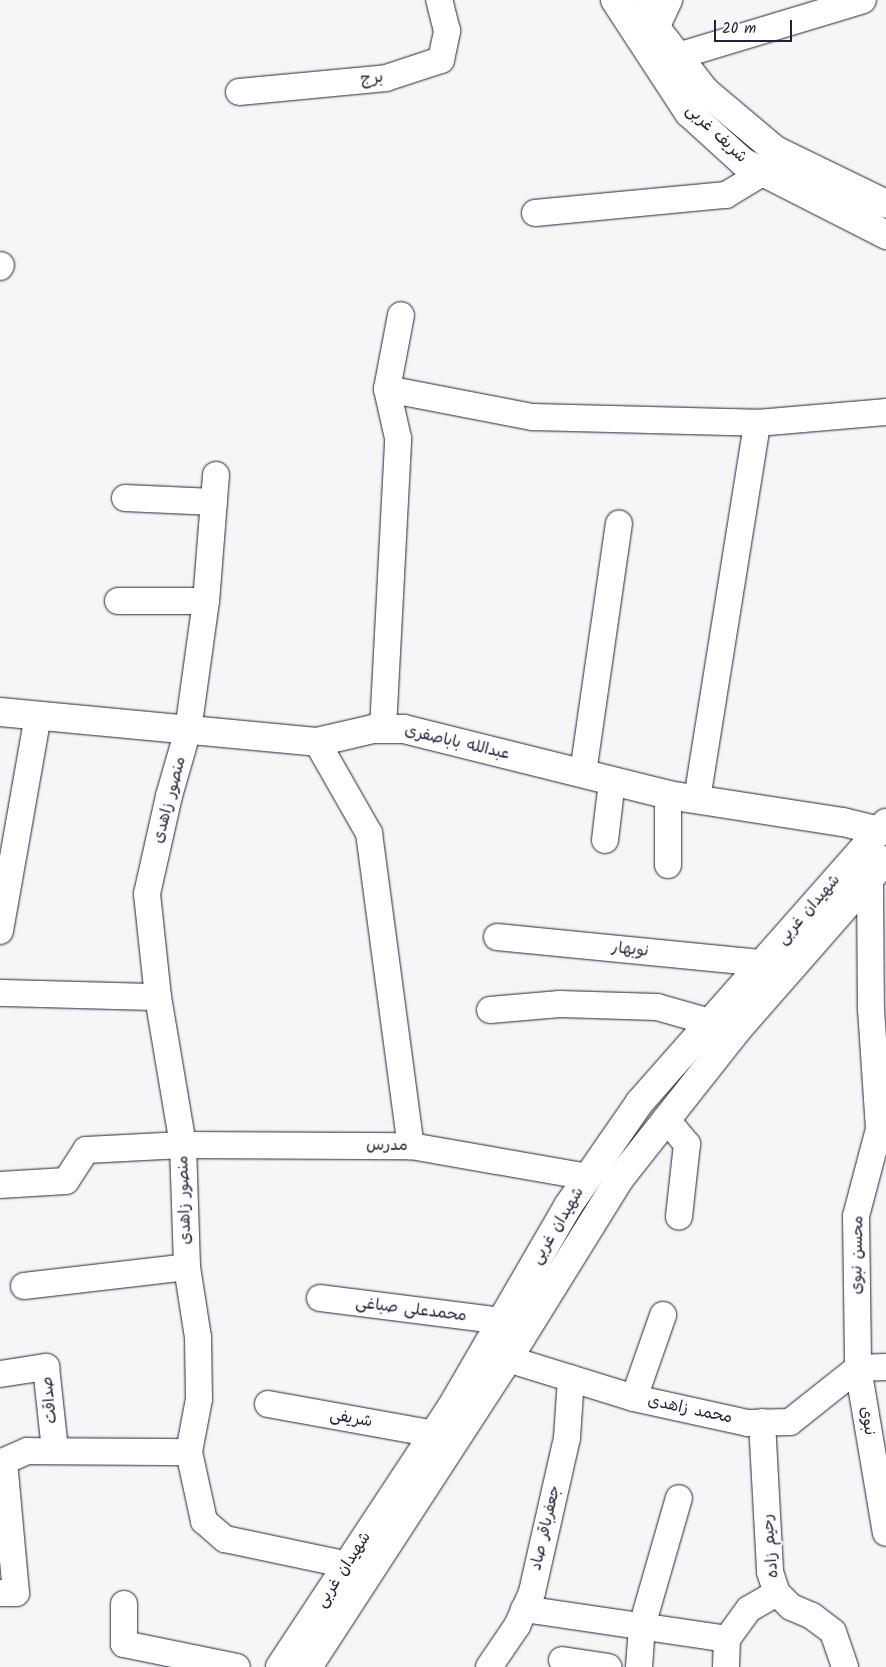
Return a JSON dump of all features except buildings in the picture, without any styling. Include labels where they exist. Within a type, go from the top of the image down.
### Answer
[{"type":"main road","name":"شریف غربی","points":[[615,0],[689,113],[743,162],[886,234]]},
{"type":"main road","name":"شریف غربی","points":[[646,0],[656,28],[704,91],[775,150],[886,204]]},
{"type":"main road","name":"عبدالله باباصفری","points":[[0,712],[317,742],[383,729],[404,729],[668,795],[883,827]]},
{"type":"main road","name":"شهیدان غربی","points":[[280,1667],[434,1434],[588,1177],[640,1102],[883,827]]},
{"type":"main road","name":"شهیدان غربی","points":[[308,1667],[508,1359],[621,1177],[737,1030],[878,869]]},
{"type":"street","name":"برج","points":[[239,92],[386,78],[441,60],[448,31],[439,0]]},
{"type":"street","points":[[656,28],[669,0]]},
{"type":"street","points":[[678,56],[863,0]]},
{"type":"street","points":[[536,213],[726,195],[764,172]]},
{"type":"street","points":[[383,729],[398,438],[387,389],[401,315]]},
{"type":"street","points":[[387,389],[534,417],[757,423],[886,412]]},
{"type":"street","points":[[697,799],[757,423]]},
{"type":"street","name":"منصور زاهدی","points":[[216,475],[206,601],[188,730],[169,796],[147,894],[158,997],[183,1145],[187,1267],[198,1337],[198,1399],[189,1452],[204,1521],[225,1539],[348,1565]]},
{"type":"street","points":[[125,498],[214,502]]},
{"type":"street","points":[[583,773],[619,524]]},
{"type":"street","points":[[118,601],[206,601]]},
{"type":"street","points":[[0,931],[38,716]]},
{"type":"street","points":[[317,742],[369,833],[411,1146]]},
{"type":"street","points":[[605,840],[612,781]]},
{"type":"street","points":[[668,795],[668,865]]},
{"type":"street","name":"محسن نبوی","points":[[858,1368],[856,1216],[878,1172],[879,1130],[872,1009],[878,869]]},
{"type":"street","name":"نوبهار","points":[[498,937],[763,963]]},
{"type":"street","points":[[0,994],[158,997]]},
{"type":"street","points":[[490,1010],[560,1004],[657,1007],[710,1022]]},
{"type":"street","points":[[666,1119],[688,1144],[680,1217]]},
{"type":"street","name":"مدرس","points":[[0,1185],[66,1181],[86,1150],[183,1145],[411,1146],[588,1177]]},
{"type":"street","points":[[24,1286],[187,1267]]},
{"type":"street","name":"محمدعلی صباغی","points":[[320,1298],[501,1321]]},
{"type":"street","points":[[634,1398],[663,1315]]},
{"type":"street","name":"محمد زاهدی","points":[[508,1359],[634,1398],[748,1423],[790,1422],[858,1368]]},
{"type":"street","name":"صداقت","points":[[0,1374],[46,1367],[55,1450]]},
{"type":"street","points":[[858,1368],[886,1367]]},
{"type":"street","name":"نبوی","points":[[858,1368],[886,1533]]},
{"type":"street","name":"جعفرباقر صاد","points":[[489,1667],[524,1609],[532,1592],[567,1438],[571,1378]]},
{"type":"street","name":"شریفی","points":[[268,1404],[434,1434]]},
{"type":"street","name":"رحیم زاده","points":[[762,1422],[770,1572],[777,1593],[791,1607],[812,1616],[833,1632],[845,1667]]},
{"type":"street","points":[[0,1593],[16,1593],[2,1462],[27,1450],[189,1452]]},
{"type":"street","points":[[638,1667],[642,1626],[679,1498]]},
{"type":"street","points":[[726,1667],[727,1639],[749,1608],[777,1593]]},
{"type":"street","points":[[124,1604],[124,1644],[237,1667]]},
{"type":"street","points":[[524,1609],[727,1639]]},
{"type":"street","points":[[562,1660],[608,1667]]}]
